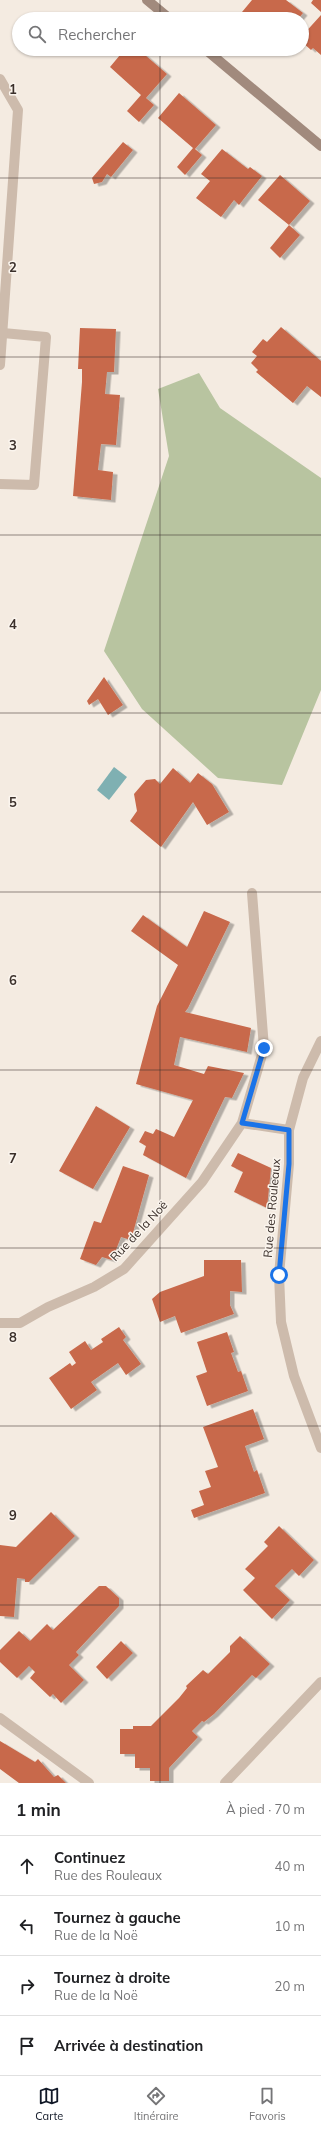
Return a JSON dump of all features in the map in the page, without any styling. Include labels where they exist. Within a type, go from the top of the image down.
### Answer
[{"type":"street","points":[[147,0],[162,12]]},
{"type":"street","points":[[214,56],[321,146]]},
{"type":"street","points":[[0,79],[18,110],[0,365]]},
{"type":"street","points":[[0,484],[34,485],[46,336],[3,333]]},
{"type":"street","name":"Rue de la Noë","points":[[0,1323],[20,1323],[48,1307],[94,1287],[124,1269],[202,1182],[242,1123],[264,1048],[252,893]]},
{"type":"street","name":"Rue des Rouleaux","points":[[321,1041],[303,1078],[289,1130],[289,1164],[279,1275],[281,1322],[294,1376],[321,1448]]},
{"type":"street","points":[[242,1123],[289,1130]]},
{"type":"street","points":[[225,1783],[321,1682]]},
{"type":"street","points":[[0,1718],[89,1783]]},
{"type":"green space","points":[[199,373],[220,408],[321,478],[321,690],[282,785],[218,778],[142,709],[104,651],[169,456],[158,389]]},
{"type":"water","points":[[114,767],[127,777],[109,800],[97,790]]},
{"type":"building","points":[[252,0],[286,0],[302,12],[242,12]]},
{"type":"building","points":[[313,0],[321,0],[321,12],[311,3]]},
{"type":"building","points":[[321,15],[321,55],[313,48],[311,50],[309,48],[309,28]]},
{"type":"building","points":[[119,56],[146,56],[167,74],[146,98],[154,105],[139,122],[127,111],[141,95],[110,67]]},
{"type":"building","points":[[179,93],[216,125],[195,149],[202,155],[185,175],[177,167],[193,148],[158,118]]},
{"type":"building","points":[[123,142],[133,150],[111,177],[107,174],[102,182],[94,184],[92,178]]},
{"type":"building","points":[[222,149],[248,169],[250,167],[262,176],[239,205],[234,200],[221,217],[196,198],[210,181],[201,174]]},
{"type":"building","points":[[280,175],[310,201],[289,225],[258,200]]},
{"type":"building","points":[[289,225],[300,235],[280,258],[270,248]]},
{"type":"building","points":[[281,327],[321,361],[321,397],[307,386],[293,403],[256,372],[258,370],[251,363],[257,356],[252,352],[263,339],[267,342]]},
{"type":"building","points":[[80,328],[116,329],[114,372],[107,372],[105,394],[120,395],[116,445],[101,444],[98,470],[113,472],[111,500],[73,496],[82,382],[82,369],[78,369]]},
{"type":"building","points":[[104,677],[123,705],[108,715],[98,699],[89,705],[87,701]]},
{"type":"building","points":[[173,768],[190,783],[198,773],[212,784],[229,812],[207,825],[193,802],[161,847],[130,821],[137,811],[134,794],[146,780],[155,779],[160,784]]},
{"type":"building","points":[[204,911],[230,922],[185,1012],[251,1028],[247,1052],[180,1037],[174,1065],[204,1074],[208,1066],[244,1073],[232,1098],[225,1097],[186,1178],[143,1155],[146,1146],[139,1142],[145,1131],[153,1134],[156,1129],[174,1137],[193,1100],[136,1084],[157,1006],[178,965],[131,931],[143,915],[187,947]]},
{"type":"building","points":[[96,1106],[130,1127],[93,1189],[59,1171]]},
{"type":"building","points":[[238,1153],[271,1168],[267,1208],[234,1192],[243,1172],[231,1166]]},
{"type":"building","points":[[123,1166],[149,1175],[131,1240],[121,1237],[112,1260],[102,1257],[96,1265],[80,1259],[94,1221],[101,1223]]},
{"type":"building","points":[[204,1260],[241,1260],[242,1292],[230,1291],[230,1305],[234,1314],[181,1333],[175,1316],[160,1322],[152,1299],[160,1292],[204,1276]]},
{"type":"building","points":[[119,1327],[126,1337],[123,1340],[141,1364],[126,1375],[118,1363],[91,1382],[97,1390],[71,1409],[49,1378],[70,1363],[72,1366],[76,1363],[69,1352],[85,1341],[91,1350],[103,1342],[101,1339]]},
{"type":"building","points":[[227,1332],[234,1352],[231,1353],[238,1372],[241,1371],[248,1391],[207,1406],[196,1376],[207,1372],[197,1342]]},
{"type":"building","points":[[253,1409],[264,1439],[245,1446],[254,1472],[257,1470],[265,1493],[194,1518],[191,1510],[204,1505],[199,1491],[211,1487],[205,1471],[218,1467],[203,1427]]},
{"type":"building","points":[[51,1512],[75,1536],[29,1582],[25,1582],[25,1579],[17,1578],[14,1617],[0,1616],[0,1545],[16,1547]]},
{"type":"building","points":[[279,1526],[314,1560],[299,1576],[292,1569],[275,1586],[290,1600],[272,1619],[243,1590],[255,1578],[245,1569],[268,1546],[264,1542]]},
{"type":"building","points":[[99,1586],[106,1586],[119,1598],[119,1606],[76,1652],[79,1655],[69,1665],[84,1680],[61,1703],[53,1694],[50,1697],[30,1678],[35,1672],[29,1666],[17,1678],[0,1662],[0,1650],[19,1631],[30,1641],[47,1624],[53,1630]]},
{"type":"building","points":[[240,1636],[270,1664],[256,1678],[252,1675],[214,1714],[204,1722],[202,1721],[192,1731],[198,1737],[169,1768],[169,1781],[150,1781],[150,1768],[135,1768],[135,1754],[120,1754],[120,1729],[133,1729],[133,1726],[151,1726],[179,1698],[187,1688],[186,1686],[203,1670],[208,1674],[230,1652],[230,1646]]},
{"type":"building","points":[[121,1641],[133,1653],[107,1679],[96,1667]]},
{"type":"building","points":[[0,1741],[35,1762],[38,1759],[54,1777],[58,1775],[66,1783],[19,1783],[0,1769]]},
{"type":"route","points":[[264,1048],[242,1123],[289,1130],[289,1164],[279,1275]]}]
